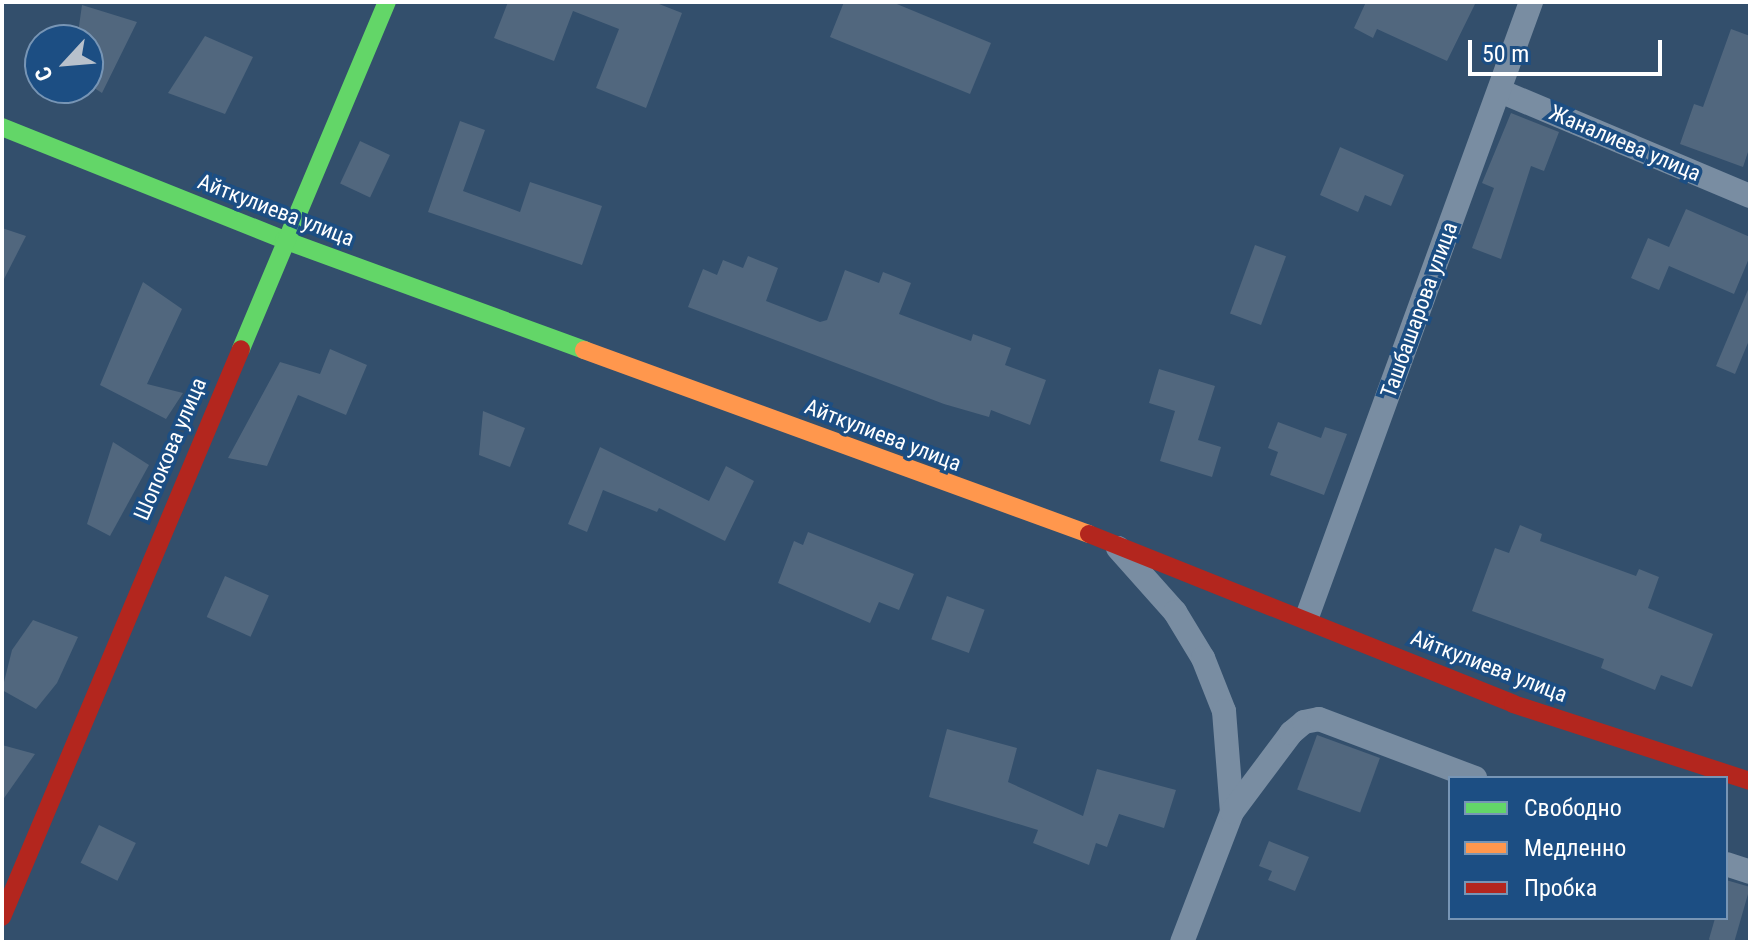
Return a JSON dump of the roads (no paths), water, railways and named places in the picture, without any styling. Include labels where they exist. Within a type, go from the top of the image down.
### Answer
[{"type":"street","name":"Шопокова улица","points":[[2,917],[8,880],[387,2]]},
{"type":"street","name":"Ташбашарова улица","points":[[1307,617],[1531,2]]},
{"type":"street","name":"Жаналиева улица","points":[[1500,91],[1750,196]]},
{"type":"street","name":"Айткулиева улица","points":[[2,127],[284,240],[1307,617],[1513,704],[1750,781]]},
{"type":"street","points":[[1116,545],[1175,612],[1203,658],[1224,711],[1232,812]]},
{"type":"street","points":[[1182,942],[1232,812],[1291,733],[1304,722],[1319,719],[1470,776]]},
{"type":"street","points":[[1728,865],[1750,872]]}]
